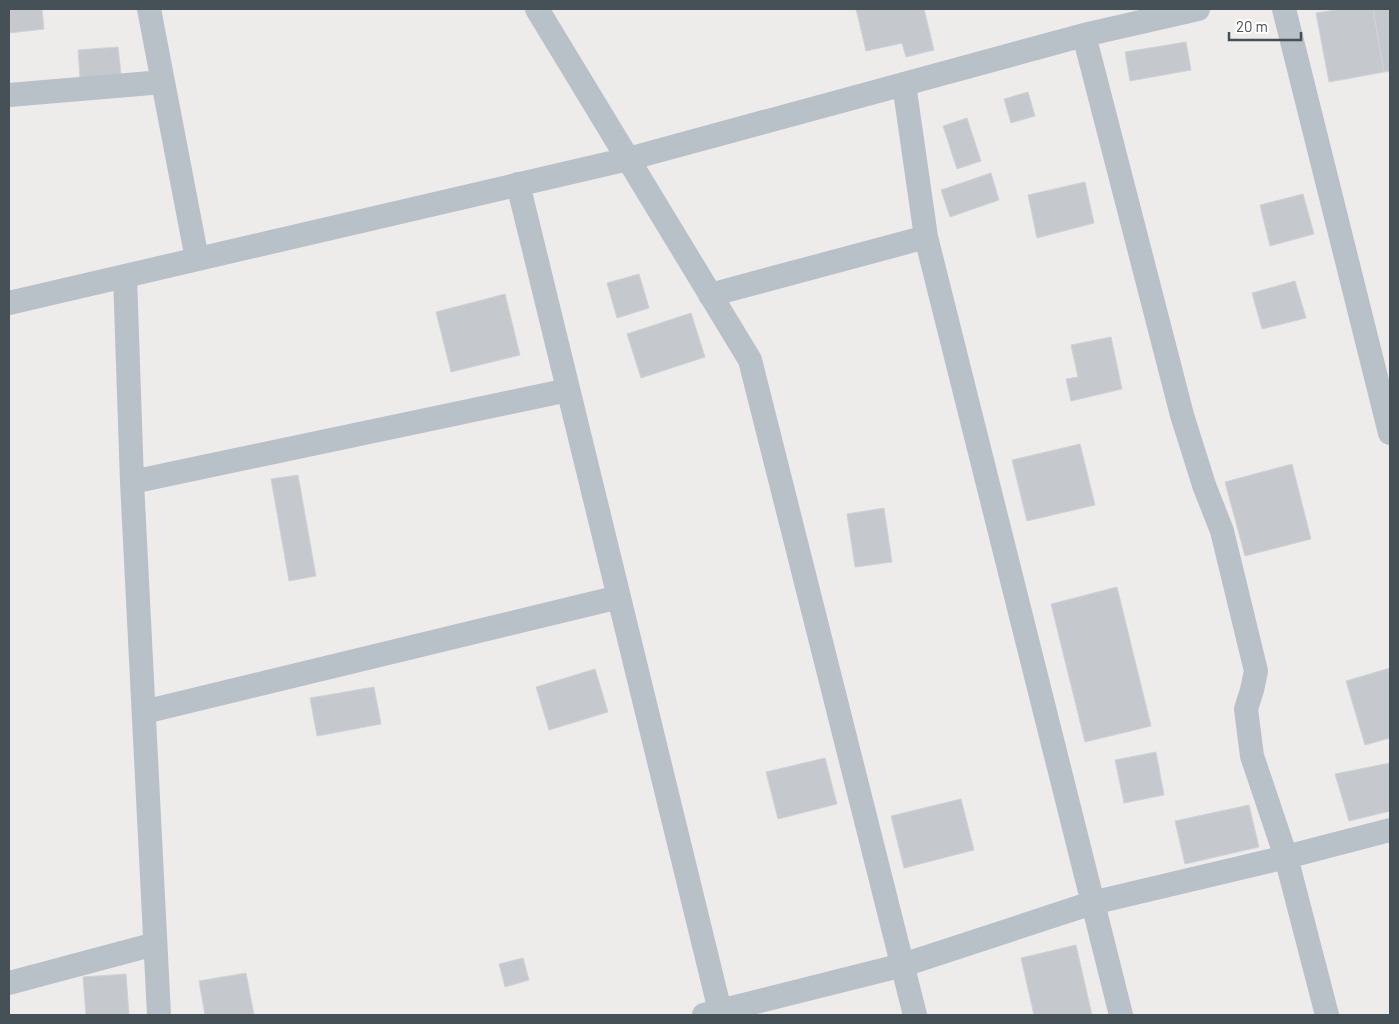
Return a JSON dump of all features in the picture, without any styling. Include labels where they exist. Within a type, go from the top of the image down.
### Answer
[{"type":"street","points":[[149,9],[197,259]]},
{"type":"street","points":[[538,9],[750,360],[916,1015]]},
{"type":"street","points":[[9,303],[628,159],[1084,35],[1198,9]]},
{"type":"street","points":[[1284,9],[1390,433]]},
{"type":"street","points":[[1084,35],[1182,415],[1204,485],[1222,531],[1256,671],[1246,709],[1252,756],[1286,858],[1327,1015]]},
{"type":"street","points":[[9,95],[163,82]]},
{"type":"street","points":[[904,84],[926,237],[1121,1015]]},
{"type":"street","points":[[518,184],[619,597],[715,1014],[903,965],[1092,903],[1286,858],[1390,830]]},
{"type":"street","points":[[710,294],[926,237]]},
{"type":"street","points":[[125,276],[132,482],[159,1015]]},
{"type":"street","points":[[132,482],[568,390]]},
{"type":"street","points":[[144,712],[619,597]]},
{"type":"street","points":[[9,983],[155,944]]},
{"type":"building","points":[[9,9],[42,9],[44,29],[9,33]]},
{"type":"building","points":[[856,9],[924,9],[934,50],[906,57],[902,43],[866,51]]},
{"type":"building","points":[[1342,9],[1373,9],[1384,72],[1329,82],[1316,13]]},
{"type":"building","points":[[1373,9],[1390,9],[1390,71],[1384,72]]},
{"type":"building","points":[[1186,42],[1191,70],[1130,81],[1125,52]]},
{"type":"building","points":[[118,47],[121,74],[80,78],[78,50]]},
{"type":"building","points":[[1028,92],[1035,116],[1011,123],[1004,99]]},
{"type":"building","points":[[967,118],[981,161],[957,169],[943,126]]},
{"type":"building","points":[[991,173],[999,200],[950,217],[941,190]]},
{"type":"building","points":[[1085,182],[1094,223],[1037,238],[1028,195]]},
{"type":"building","points":[[1303,194],[1314,234],[1270,246],[1260,205]]},
{"type":"building","points":[[639,274],[649,308],[617,318],[607,283]]},
{"type":"building","points":[[1295,281],[1306,318],[1262,329],[1252,293]]},
{"type":"building","points":[[505,294],[520,355],[451,372],[436,312]]},
{"type":"building","points":[[691,313],[705,357],[641,378],[627,334]]},
{"type":"building","points":[[1111,337],[1122,389],[1071,401],[1066,379],[1078,377],[1071,345]]},
{"type":"building","points":[[1080,444],[1095,505],[1027,521],[1012,460]]},
{"type":"building","points":[[1292,464],[1311,539],[1245,556],[1225,482]]},
{"type":"building","points":[[298,475],[316,576],[289,581],[271,479]]},
{"type":"building","points":[[884,508],[892,562],[855,567],[847,514]]},
{"type":"building","points":[[1117,587],[1151,726],[1085,742],[1051,604]]},
{"type":"building","points":[[1390,668],[1390,738],[1365,745],[1346,681]]},
{"type":"building","points":[[595,669],[608,712],[549,730],[536,687]]},
{"type":"building","points":[[374,687],[381,724],[317,736],[310,698]]},
{"type":"building","points":[[1156,752],[1164,795],[1124,803],[1115,760]]},
{"type":"building","points":[[825,758],[837,804],[778,819],[766,772]]},
{"type":"building","points":[[1390,763],[1390,811],[1349,821],[1335,774]]},
{"type":"building","points":[[961,799],[974,850],[904,868],[891,816]]},
{"type":"building","points":[[1249,805],[1259,847],[1185,864],[1175,821]]},
{"type":"building","points":[[1076,945],[1092,1015],[1034,1015],[1021,958]]},
{"type":"building","points":[[523,958],[529,980],[505,987],[499,964]]},
{"type":"building","points":[[246,973],[254,1015],[205,1015],[199,981]]},
{"type":"building","points":[[126,974],[129,1015],[86,1015],[83,977]]}]
